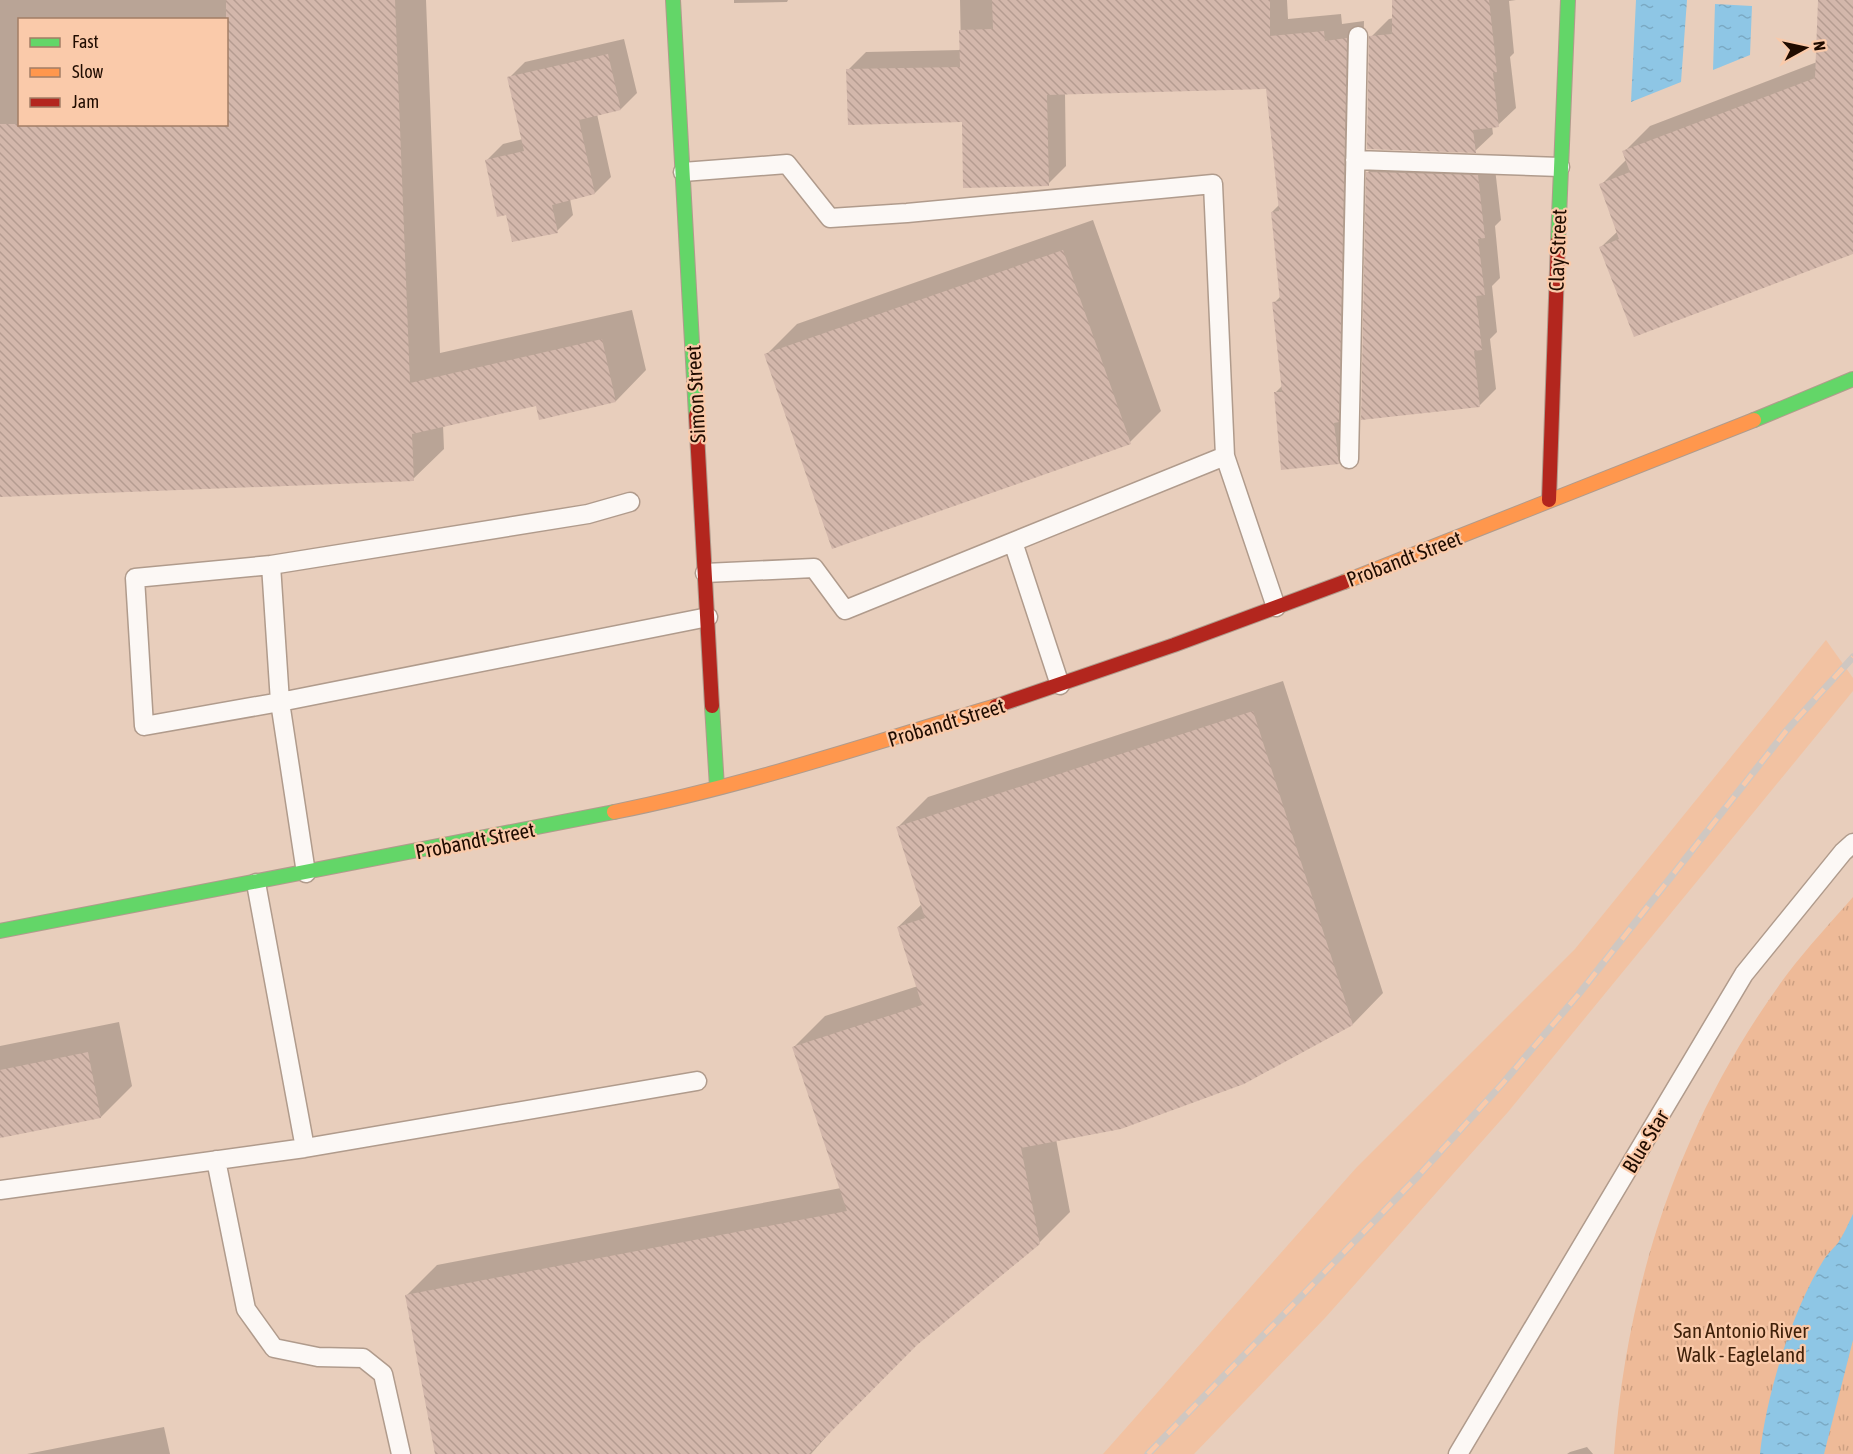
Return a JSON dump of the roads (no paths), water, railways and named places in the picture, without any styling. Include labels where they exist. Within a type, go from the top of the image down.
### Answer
[{"type":"main road","name":"Simon Street","points":[[673,0],[717,787]]},
{"type":"main road","name":"Clay Street","points":[[1549,500],[1568,0]]},
{"type":"main road","name":"Probandt Street","points":[[0,931],[654,804],[926,729],[1060,685],[1371,572],[1853,379]]},
{"type":"lane","points":[[1348,459],[1358,36]]},
{"type":"lane","points":[[1355,160],[1560,167]]},
{"type":"lane","points":[[683,172],[787,164],[830,218],[907,213],[1213,184],[1225,456],[1276,607]]},
{"type":"lane","points":[[705,573],[814,568],[845,610],[1225,456]]},
{"type":"lane","points":[[630,502],[588,514],[271,565],[135,578],[144,726],[280,702],[708,617]]},
{"type":"lane","points":[[1013,542],[1060,685]]},
{"type":"lane","points":[[271,565],[280,702],[306,873]]},
{"type":"lane","name":"Blue Star","points":[[1458,1454],[1744,974],[1843,852],[1853,843]]},
{"type":"lane","points":[[256,883],[305,1148]]},
{"type":"lane","points":[[0,1190],[305,1148],[697,1081]]},
{"type":"lane","points":[[216,1160],[246,1309],[274,1348],[318,1357],[363,1358],[383,1374],[400,1454]]},
{"type":"water","points":[[1636,0],[1687,0],[1681,82],[1631,102]]},
{"type":"water","points":[[1715,4],[1752,6],[1750,55],[1713,70]]},
{"type":"water","points":[[1853,1214],[1853,1340],[1824,1454],[1760,1454],[1774,1380],[1791,1328],[1812,1281],[1825,1258],[1840,1240]]},
{"type":"railway","points":[[1148,1454],[1419,1175],[1503,1083],[1578,995],[1786,731],[1853,657]]},
{"type":"park label","name":"San Antonio River Walk - Eagleland","points":[[1741,1342]]}]
